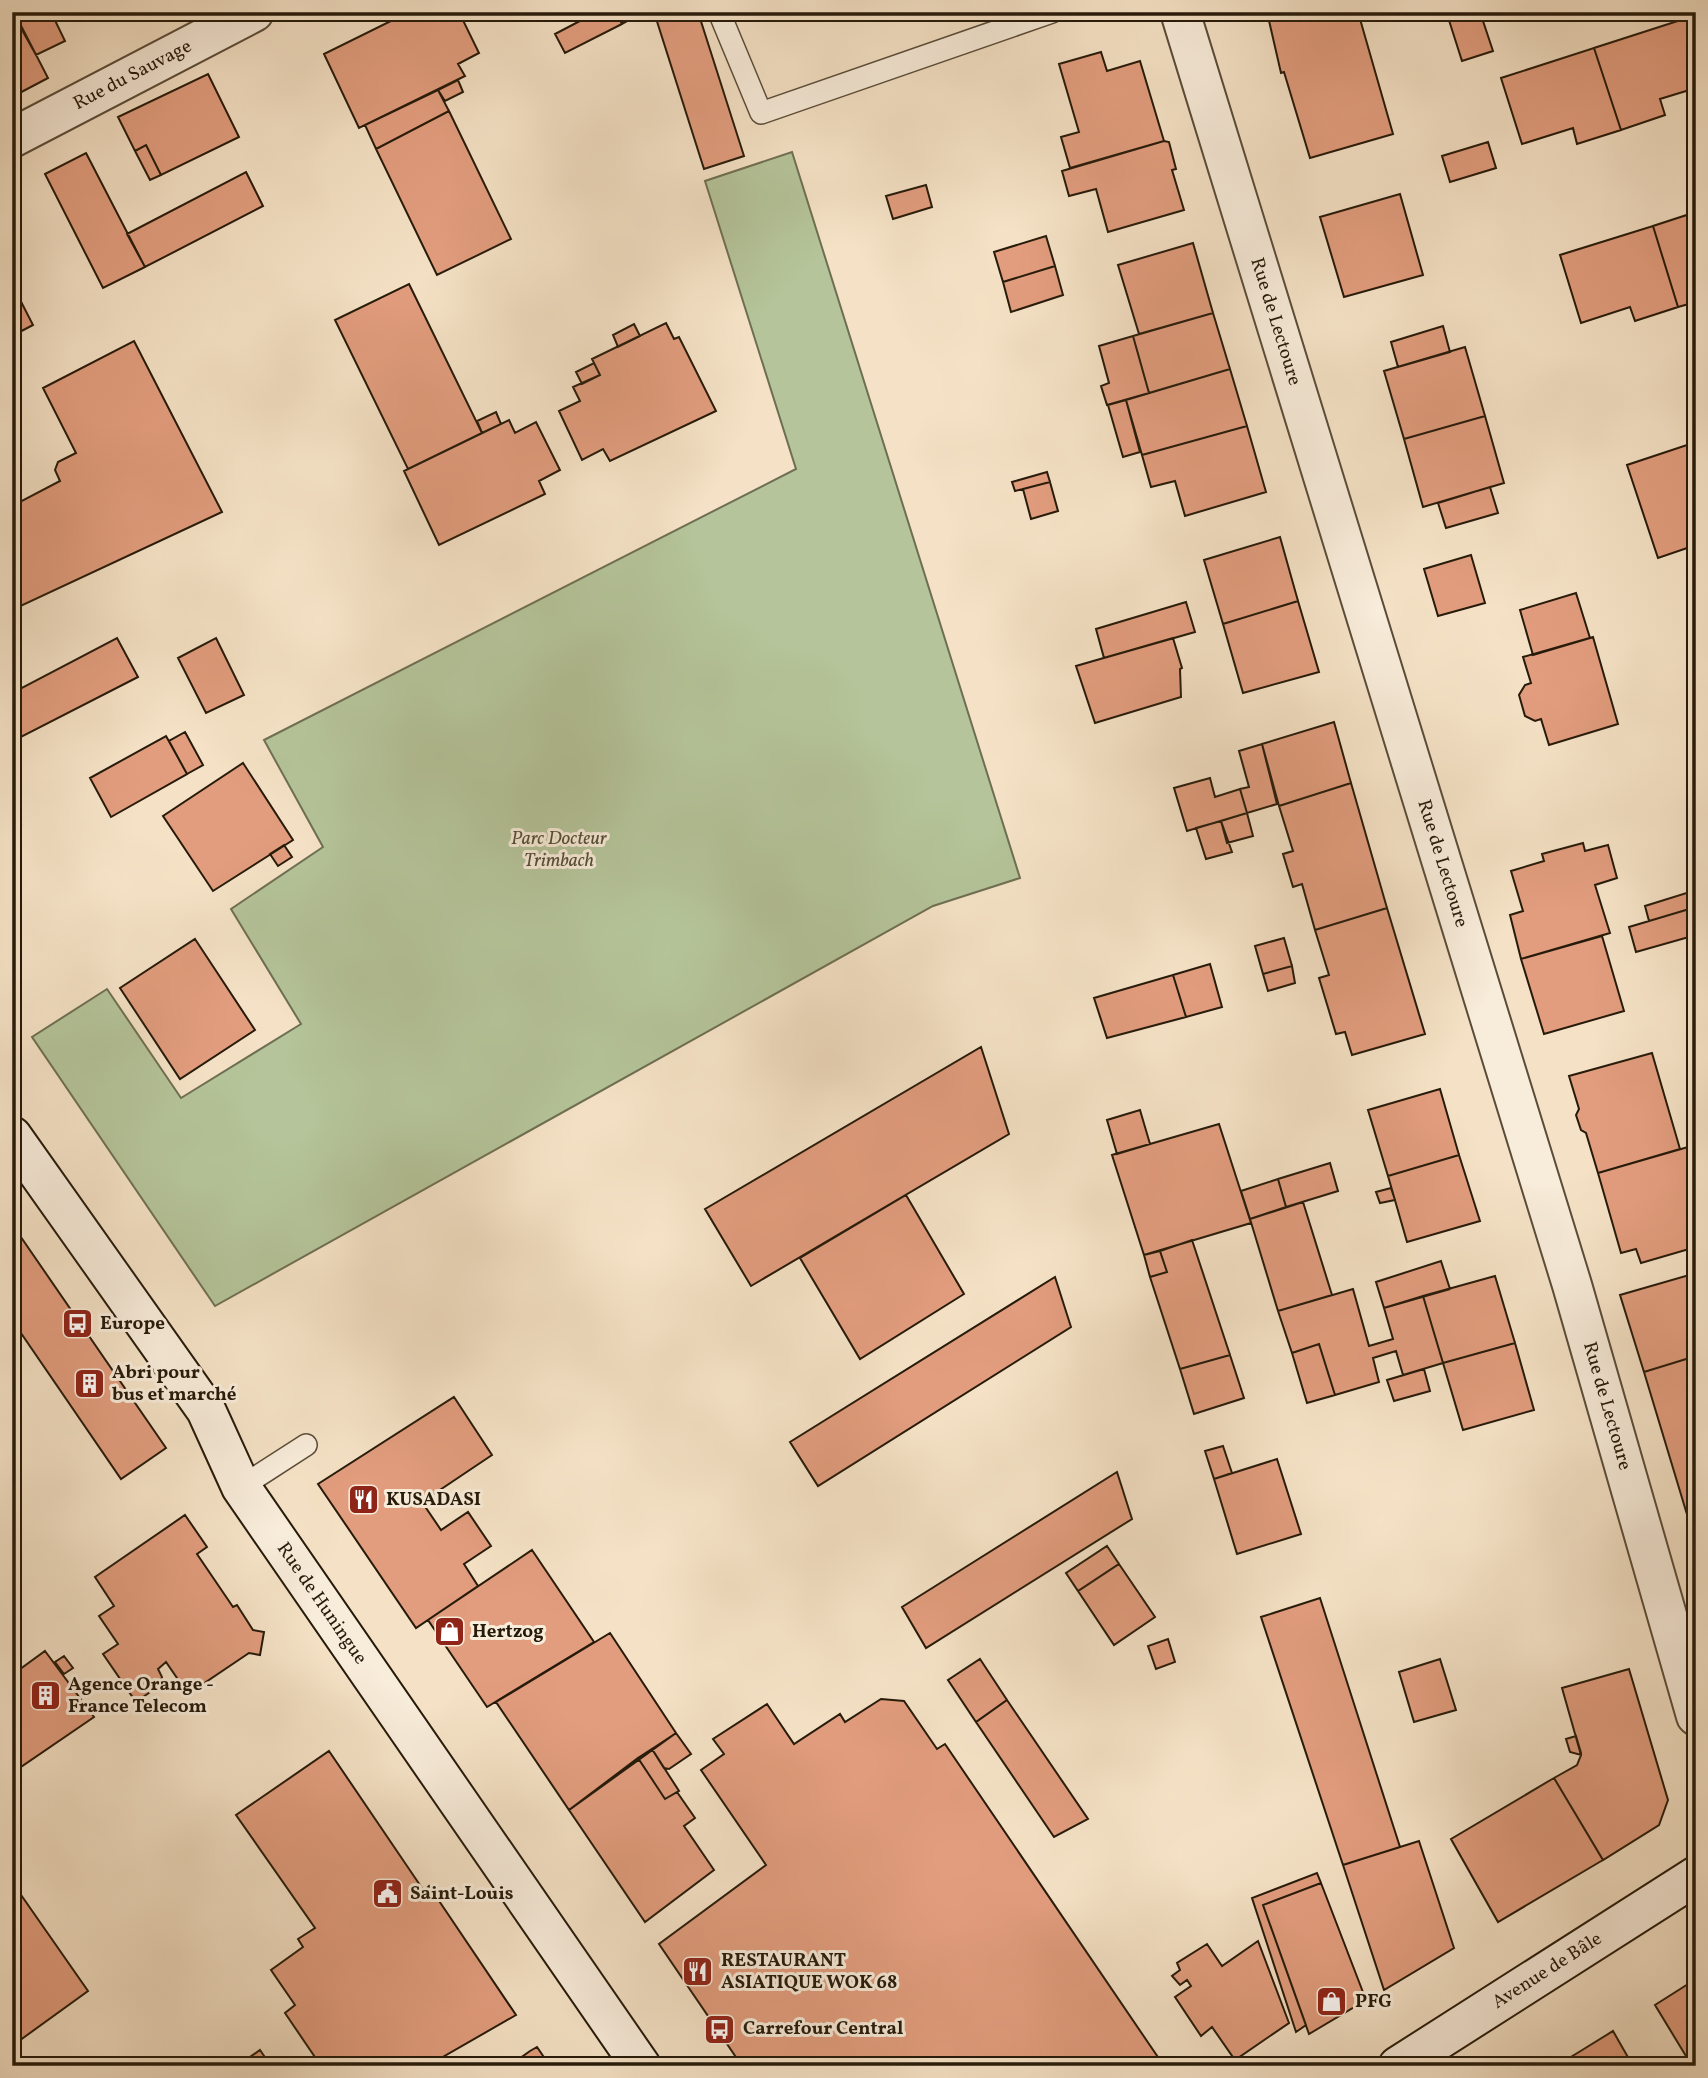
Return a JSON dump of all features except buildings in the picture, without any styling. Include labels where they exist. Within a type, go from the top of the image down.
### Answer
[{"type":"street","name":"Rue du Sauvage","points":[[12,138],[254,12]]},
{"type":"street","name":"Rue de Lectoure","points":[[1180,12],[1572,1285],[1696,1716]]},
{"type":"street","name":"Rue de Huningue","points":[[12,1136],[206,1410],[242,1487],[641,2066]]},
{"type":"street","name":"Avenue de Bâle","points":[[1398,2066],[1696,1877]]},
{"type":"lane","points":[[719,12],[761,113],[1052,12]]},
{"type":"lane","points":[[242,1487],[306,1445]]},
{"type":"green space","name":"Parc Docteur Trimbach","points":[[792,152],[1020,878],[933,906],[215,1306],[32,1037],[107,989],[181,1098],[301,1024],[231,909],[323,847],[264,740],[796,469],[705,181]]},
{"type":"place","name":"Europe","points":[[77,1324]]},
{"type":"place","name":"Abri pour bus et marché","points":[[89,1384]]},
{"type":"place","name":"KUSADASI","points":[[363,1500]]},
{"type":"place","name":"Hertzog","points":[[449,1632]]},
{"type":"place","name":"Agence Orange - France Telecom","points":[[45,1696]]},
{"type":"place","name":"Saint-Louis","points":[[387,1894]]},
{"type":"place","name":"RESTAURANT ASIATIQUE WOK 68","points":[[698,1972]]},
{"type":"place","name":"PFG","points":[[1332,2002]]},
{"type":"place","name":"Carrefour Central","points":[[720,2029]]}]
